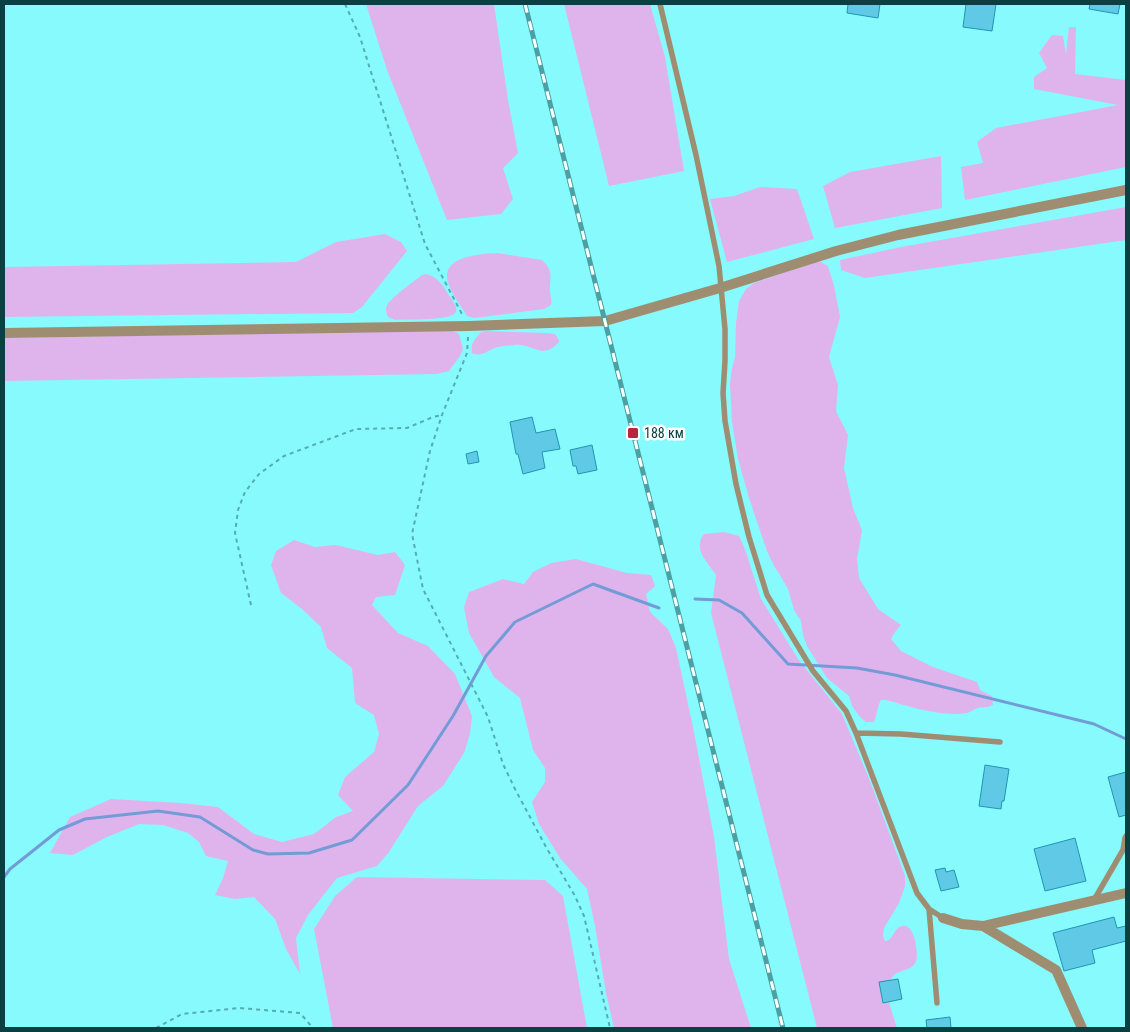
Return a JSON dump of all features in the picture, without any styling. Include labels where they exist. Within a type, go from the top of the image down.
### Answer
[{"type":"street","points":[[4,333],[469,326],[605,321],[720,288],[836,251],[898,235],[1126,190]]},
{"type":"street","points":[[943,918],[962,924],[983,926],[1126,893]]},
{"type":"street","points":[[983,926],[1056,970],[1082,1028]]},
{"type":"lane","points":[[660,4],[696,155],[719,266],[725,329],[723,393],[725,422],[736,484],[751,545],[767,595],[813,671],[846,711],[917,893],[929,909],[943,918]]},
{"type":"lane","points":[[856,733],[901,734],[1000,742]]},
{"type":"lane","points":[[1094,900],[1123,850],[1126,836]]},
{"type":"lane","points":[[929,909],[937,1003]]},
{"type":"path","points":[[345,4],[360,37],[425,244],[469,326],[467,352],[430,451],[412,534],[423,590],[488,717],[504,764],[515,789],[584,916],[610,1028]]},
{"type":"path","points":[[251,605],[235,533],[238,510],[245,492],[259,474],[284,456],[356,429],[407,428],[442,415]]},
{"type":"path","points":[[156,1028],[182,1014],[239,1008],[300,1013],[313,1028]]},
{"type":"shaded area","points":[[366,4],[494,4],[518,153],[503,168],[513,199],[501,214],[447,220],[387,70]]},
{"type":"shaded area","points":[[564,4],[650,4],[665,57],[684,171],[609,186]]},
{"type":"shaded area","points":[[1069,27],[1076,27],[1075,74],[1126,80],[1126,167],[965,200],[961,167],[983,163],[977,142],[996,128],[1118,105],[1034,89],[1034,77],[1047,68],[1039,53],[1052,35],[1063,36],[1066,54]]},
{"type":"shaded area","points":[[941,156],[942,208],[835,228],[823,186],[850,172]]},
{"type":"shaded area","points":[[760,187],[797,189],[814,239],[727,262],[710,199],[734,196]]},
{"type":"shaded area","points":[[1126,207],[1126,240],[865,278],[841,270],[840,260],[901,247]]},
{"type":"shaded area","points":[[385,234],[401,242],[407,251],[362,307],[353,313],[4,317],[4,267],[296,262],[336,242]]},
{"type":"shaded area","points":[[497,253],[542,260],[550,272],[551,305],[544,309],[474,318],[467,316],[449,286],[447,273],[450,267],[464,258]]},
{"type":"shaded area","points":[[819,261],[828,266],[840,317],[829,357],[838,385],[836,411],[848,435],[844,468],[853,508],[862,530],[857,559],[859,578],[878,609],[901,625],[891,639],[901,651],[933,667],[977,682],[980,690],[992,696],[993,705],[991,706],[978,708],[967,713],[947,714],[881,700],[874,722],[866,722],[852,706],[849,696],[827,678],[807,646],[801,621],[794,610],[788,589],[767,551],[738,459],[732,422],[730,384],[735,357],[739,301],[746,289],[754,283]]},
{"type":"shaded area","points":[[426,274],[434,277],[442,284],[455,305],[456,312],[446,317],[428,319],[395,320],[388,317],[386,308],[390,301],[422,275]]},
{"type":"shaded area","points":[[451,330],[459,334],[463,349],[449,371],[437,374],[4,381],[4,338]]},
{"type":"shaded area","points":[[481,332],[555,334],[559,342],[553,348],[542,351],[527,346],[514,345],[498,347],[485,353],[472,353],[472,344],[475,339]]},
{"type":"shaded area","points":[[724,532],[739,536],[761,599],[798,659],[842,714],[870,781],[905,876],[905,886],[899,903],[884,928],[883,936],[885,941],[889,940],[897,929],[903,926],[908,927],[912,931],[916,944],[917,957],[914,965],[895,974],[890,982],[888,994],[897,1028],[817,1028],[711,613],[716,575],[702,556],[700,545],[704,534]]},
{"type":"shaded area","points":[[294,540],[315,547],[336,545],[378,555],[395,552],[405,565],[395,595],[376,597],[372,605],[398,633],[428,646],[455,674],[472,716],[470,734],[464,753],[443,786],[418,806],[389,852],[377,866],[337,878],[308,915],[296,938],[300,974],[286,949],[275,919],[254,897],[235,899],[215,895],[228,861],[206,856],[199,842],[188,833],[163,825],[139,824],[107,837],[73,855],[50,853],[70,817],[111,799],[218,807],[254,834],[282,842],[314,834],[336,817],[353,811],[338,795],[345,777],[374,752],[379,734],[374,715],[355,703],[352,668],[327,648],[321,627],[281,593],[271,565],[276,551]]},
{"type":"shaded area","points":[[576,559],[627,573],[651,575],[655,586],[646,594],[650,612],[668,629],[676,648],[714,837],[729,959],[751,1028],[614,1028],[587,889],[560,858],[539,824],[532,802],[545,782],[545,768],[533,750],[520,698],[494,677],[469,633],[464,607],[469,592],[503,579],[524,584],[533,572],[551,563]]},
{"type":"shaded area","points":[[357,877],[545,880],[563,896],[587,1028],[333,1028],[314,929],[335,896]]},
{"type":"building","points":[[848,4],[880,4],[878,18],[847,13]]},
{"type":"building","points":[[966,4],[996,4],[992,31],[963,27]]},
{"type":"building","points":[[1090,4],[1120,4],[1118,14],[1089,9]]},
{"type":"building","points":[[532,417],[536,433],[555,429],[560,449],[542,452],[545,468],[523,474],[518,454],[516,454],[510,422]]},
{"type":"building","points":[[592,445],[597,470],[578,474],[576,466],[573,466],[570,450]]},
{"type":"building","points":[[477,451],[479,462],[468,464],[466,454]]},
{"type":"building","points":[[985,765],[1009,769],[1001,809],[979,806]]},
{"type":"building","points":[[1126,772],[1126,815],[1119,817],[1108,777]]},
{"type":"building","points":[[1075,838],[1086,881],[1045,891],[1034,849]]},
{"type":"building","points":[[945,868],[946,872],[954,870],[959,887],[941,891],[935,870]]},
{"type":"building","points":[[1114,917],[1117,928],[1126,926],[1126,941],[1092,950],[1095,963],[1064,971],[1053,933]]},
{"type":"building","points":[[898,979],[902,999],[883,1003],[879,982]]},
{"type":"building","points":[[950,1017],[951,1028],[927,1028],[926,1020]]},
{"type":"waterway","points":[[4,877],[10,869],[59,830],[85,819],[158,811],[200,817],[253,850],[268,854],[309,853],[352,840],[408,785],[453,716],[486,656],[515,622],[593,584],[659,608]]},
{"type":"waterway","points":[[695,599],[719,600],[742,613],[788,664],[857,668],[895,675],[1094,724],[1126,739]]},
{"type":"railway","points":[[525,4],[783,1028]]},
{"type":"place","name":"188 км","points":[[633,433]]}]
